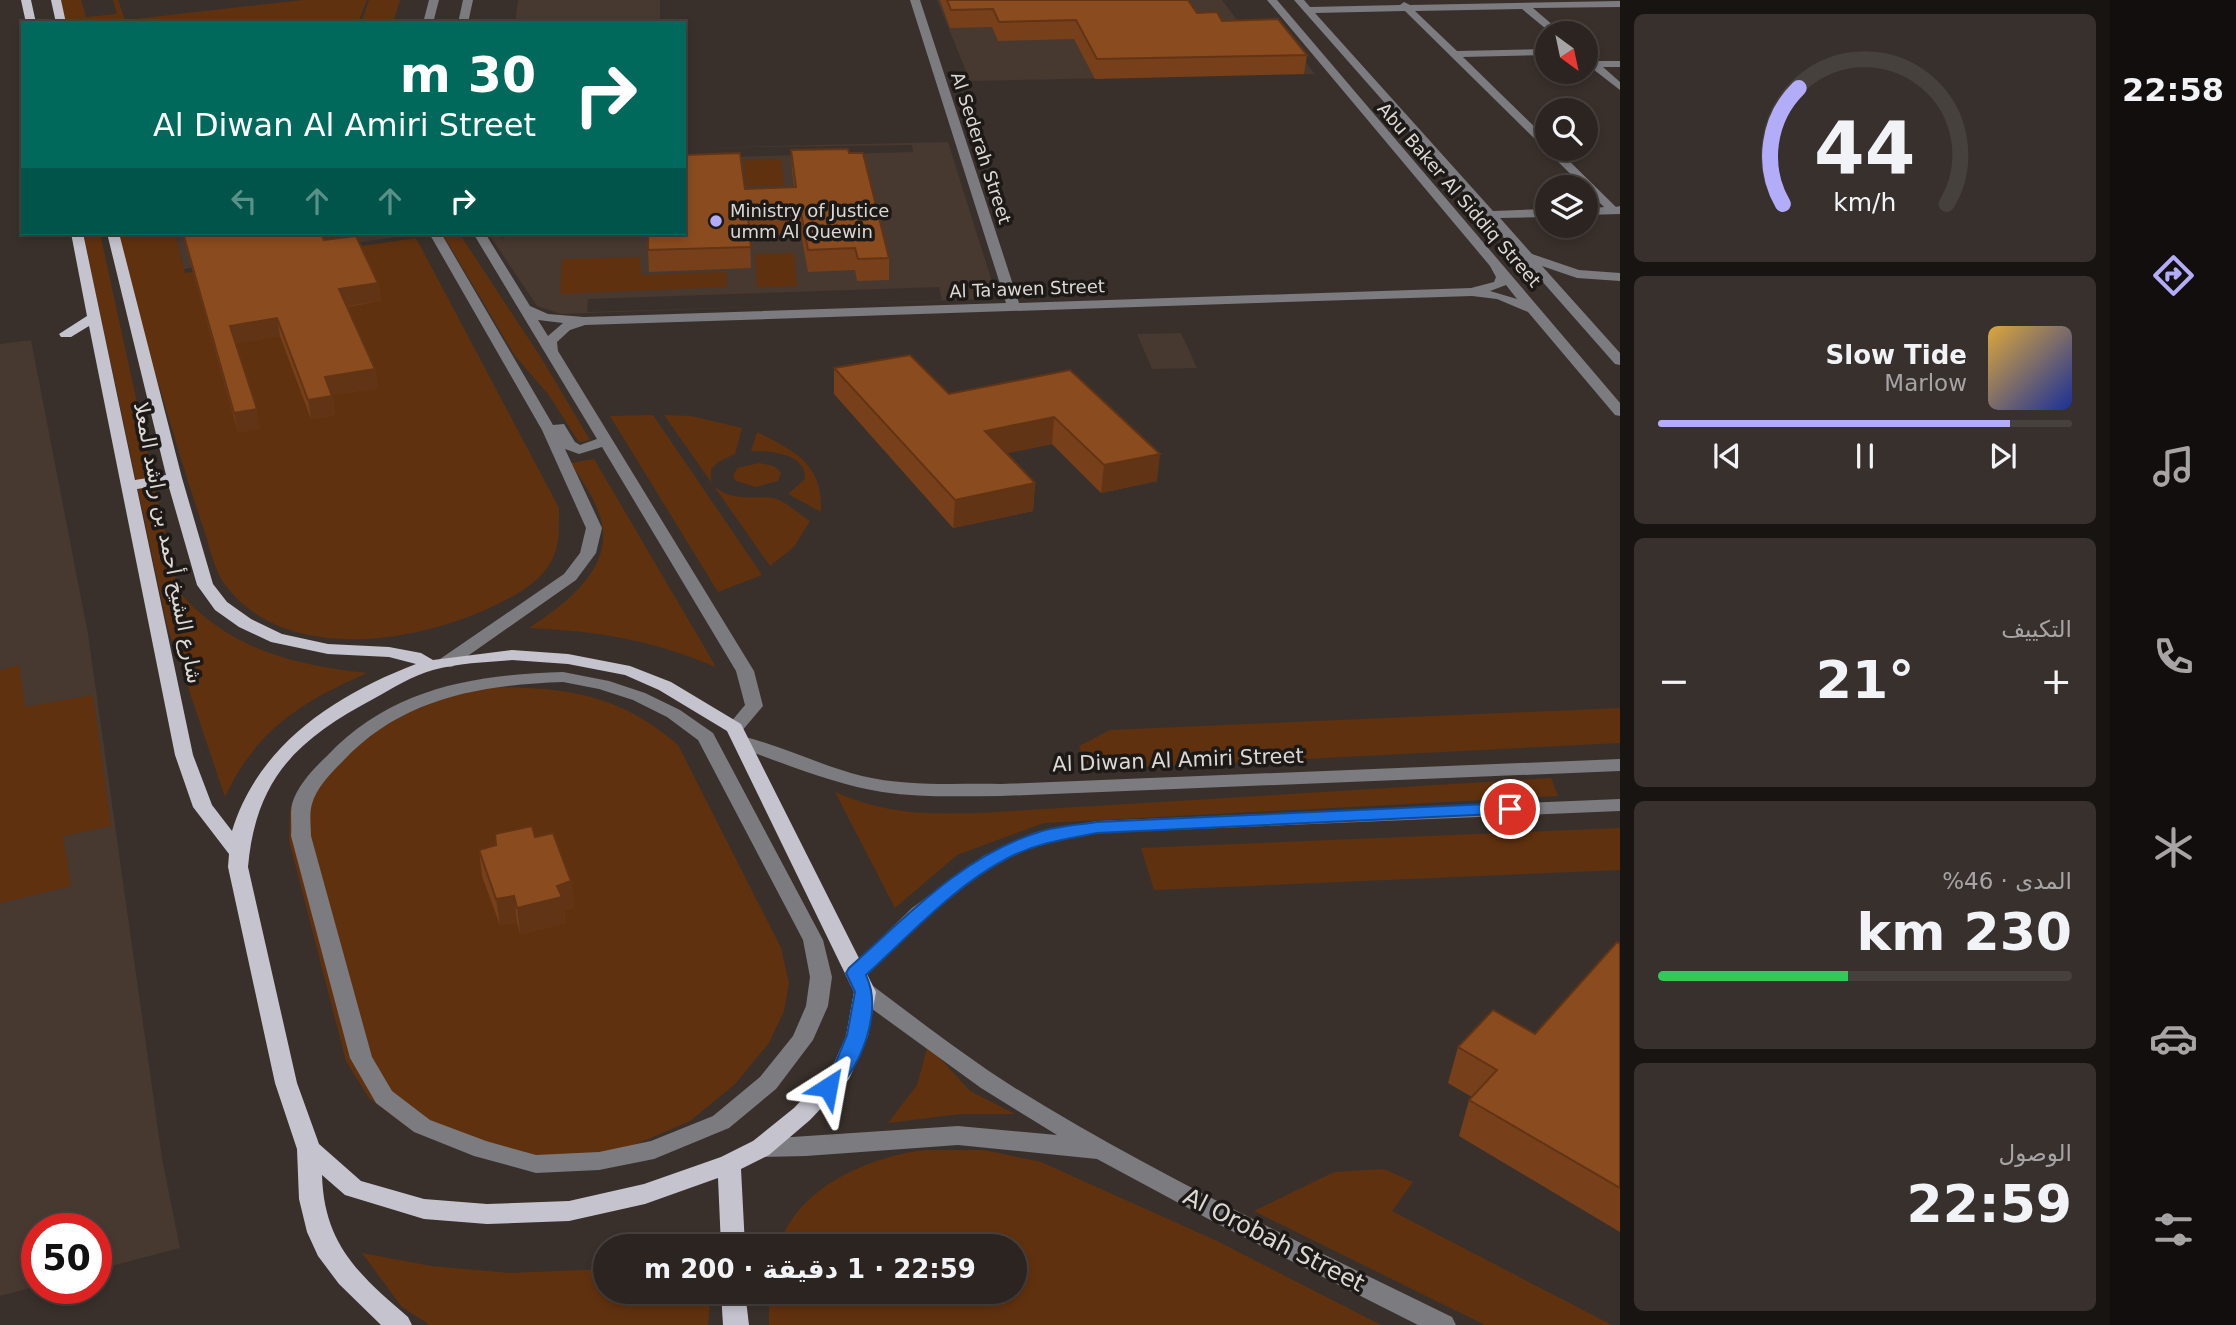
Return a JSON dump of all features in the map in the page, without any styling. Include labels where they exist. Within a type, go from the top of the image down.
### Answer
[{"type":"main road","points":[[26,0],[31,21]]},
{"type":"main road","points":[[56,0],[61,21]]},
{"type":"main road","name":"شارع الشيخ أحمد بن راشد المعلا","points":[[77,235],[192,784],[216,827],[238,851]]},
{"type":"main road","name":"شارع الشيخ أحمد بن راشد المعلا","points":[[113,235],[174,478],[205,586],[221,606],[245,623],[277,638],[328,649],[388,652],[438,664]]},
{"type":"main road","points":[[66,334],[96,316]]},
{"type":"main road","points":[[130,486],[174,478]]},
{"type":"main road","points":[[309,1149],[353,1188],[424,1209],[487,1214],[569,1211],[645,1194],[729,1164],[761,1148],[802,1114],[841,1073],[857,1035],[860,983],[740,736],[665,686],[630,671],[568,659],[512,655],[438,664],[355,701],[311,727],[272,765],[252,796],[238,851],[238,867],[285,1083],[309,1149],[314,1215],[332,1257],[358,1290],[400,1325]]},
{"type":"main road","points":[[729,1164],[732,1234]]},
{"type":"main road","points":[[734,1304],[736,1325]]},
{"type":"street","points":[[429,21],[434,0]]},
{"type":"street","points":[[463,21],[468,0]]},
{"type":"street","name":"Al Sederah Street","points":[[915,0],[1014,307]]},
{"type":"street","name":"Abu Baker Al Siddiq Street","points":[[1272,0],[1620,412]]},
{"type":"street","points":[[1521,3],[1543,21]]},
{"type":"street","points":[[1403,4],[1535,133]]},
{"type":"street","points":[[1303,5],[1620,4]]},
{"type":"street","name":"Abu Baker Al Siddiq Street","points":[[1303,5],[1522,254],[1575,294],[1620,361]]},
{"type":"street","points":[[1305,42],[1322,40],[1328,43],[1349,68],[1382,94]]},
{"type":"street","points":[[1454,54],[1535,52]]},
{"type":"street","points":[[1598,62],[1620,64]]},
{"type":"street","points":[[1598,68],[1620,86]]},
{"type":"street","points":[[1564,161],[1617,210]]},
{"type":"street","points":[[1598,211],[1617,210]]},
{"type":"street","points":[[1488,215],[1535,213]]},
{"type":"street","points":[[436,235],[549,430],[594,527],[589,553],[570,577],[438,664]]},
{"type":"street","points":[[480,235],[745,671],[754,706],[740,736]]},
{"type":"street","points":[[1522,254],[1577,274],[1620,278]]},
{"type":"street","name":"Al Ta'awen Street","points":[[1472,292],[1500,284],[1502,277],[1496,267]]},
{"type":"street","points":[[1575,294],[1620,278]]},
{"type":"street","name":"Al Ta'awen Street","points":[[523,306],[545,318],[584,321],[1472,292],[1518,302],[1559,337]]},
{"type":"street","name":"Al Ta'awen Street","points":[[551,351],[550,341],[555,333],[584,321]]},
{"type":"street","points":[[1559,337],[1620,394]]},
{"type":"street","points":[[504,355],[541,396],[569,445],[579,450],[605,441]]},
{"type":"street","points":[[563,677],[604,683],[647,698],[680,716],[706,737],[733,787],[813,940],[821,977],[817,1006],[802,1040],[768,1083],[721,1122],[654,1150],[599,1161],[536,1164],[482,1149],[422,1126],[384,1097],[360,1058],[301,836],[302,805],[319,775],[343,747],[418,699],[465,685],[511,678],[563,677]]},
{"type":"street","name":"Al Diwan Al Amiri Street","points":[[740,736],[846,776],[881,786],[916,789],[1001,790],[1620,765]]},
{"type":"street","points":[[860,983],[955,884],[1002,853],[1044,837],[1097,827],[1620,805]]},
{"type":"street","name":"Al Orobah Street","points":[[860,983],[1006,1093],[1105,1152],[1226,1217],[1444,1325]]},
{"type":"street","name":"Al Orobah Street","points":[[761,1148],[844,1146],[940,1136],[1005,1137],[1105,1152]]},
{"type":"shaded area","points":[[60,0],[81,0],[86,17],[117,14],[113,0],[118,0],[125,20],[303,0],[367,0],[359,21],[65,21]]},
{"type":"shaded area","points":[[369,0],[400,0],[394,21],[362,21]]},
{"type":"shaded area","points":[[518,0],[660,0],[660,21],[515,21]]},
{"type":"shaded area","points":[[937,0],[1222,0],[1249,36],[1284,35],[1315,74],[970,81]]},
{"type":"shaded area","points":[[948,142],[993,285],[992,294],[981,299],[942,300],[939,287],[588,299],[587,312],[814,305],[561,314],[537,306],[489,235],[499,235],[501,238],[510,235],[655,235],[751,268],[686,158],[913,152],[912,145],[686,148]]},
{"type":"shaded area","points":[[781,159],[784,185],[746,186],[744,160]]},
{"type":"shaded area","points":[[83,235],[100,235],[178,591],[218,627],[264,651],[313,665],[367,673],[321,695],[283,721],[251,753],[225,797],[167,625]]},
{"type":"shaded area","points":[[119,235],[176,235],[185,273],[416,238],[559,508],[556,548],[546,569],[523,590],[485,610],[454,622],[384,637],[347,639],[311,636],[278,626],[248,609],[224,583],[214,562],[127,273]]},
{"type":"shaded area","points":[[176,235],[408,235],[184,269]]},
{"type":"shaded area","points":[[443,235],[460,235],[542,359],[590,440],[579,442],[548,394],[515,356]]},
{"type":"shaded area","points":[[794,253],[797,286],[757,287],[755,254]]},
{"type":"shaded area","points":[[640,257],[641,275],[726,272],[727,287],[560,294],[562,259]]},
{"type":"shaded area","points":[[1181,333],[1197,368],[1152,369],[1137,334]]},
{"type":"shaded area","points":[[31,340],[88,634],[162,1158],[180,1248],[112,1266],[112,1213],[21,1213],[21,1290],[0,1296],[0,344]]},
{"type":"shaded area","points":[[653,415],[762,575],[718,592],[610,416]]},
{"type":"shaded area","points":[[664,415],[691,416],[742,428],[735,454],[718,462],[711,469],[711,482]]},
{"type":"shaded area","points":[[757,432],[795,453],[812,471],[817,482],[821,512],[788,494],[805,479],[800,464],[786,455],[751,451]]},
{"type":"shaded area","points":[[594,459],[716,667],[624,638],[529,628],[574,594],[596,564],[602,548],[603,530],[589,492],[571,463]]},
{"type":"shaded area","points":[[759,463],[774,466],[781,473],[778,481],[756,487],[736,481],[733,477],[737,468]]},
{"type":"shaded area","points":[[713,485],[733,496],[777,499],[810,521],[794,547],[770,566]]},
{"type":"shaded area","points":[[19,665],[25,707],[93,695],[111,826],[63,836],[71,886],[0,903],[0,670]]},
{"type":"shaded area","points":[[491,687],[544,689],[591,697],[635,714],[678,745],[781,948],[789,983],[784,1011],[769,1043],[735,1084],[690,1121],[625,1149],[573,1159],[462,1148],[404,1125],[369,1098],[346,1061],[289,840],[290,809],[307,782],[402,707]]},
{"type":"shaded area","points":[[1620,708],[1620,743],[1086,770],[1079,746],[1110,730]]},
{"type":"shaded area","points":[[1551,778],[1558,796],[1044,823],[957,855],[895,908],[835,792],[854,800],[906,812],[981,813]]},
{"type":"shaded area","points":[[1620,828],[1620,870],[1154,890],[1141,848]]},
{"type":"shaded area","points":[[928,1045],[970,1091],[1015,1114],[960,1114],[888,1123],[917,1085]]},
{"type":"shaded area","points":[[925,1150],[984,1150],[1041,1162],[1217,1241],[1381,1325],[769,1325],[769,1304],[1027,1304],[1027,1234],[785,1234],[801,1207],[838,1178],[882,1159]]},
{"type":"shaded area","points":[[1384,1169],[1413,1182],[1392,1211],[1612,1325],[1485,1325],[1254,1211],[1334,1172]]},
{"type":"shaded area","points":[[362,1253],[431,1266],[510,1273],[593,1270],[593,1304],[710,1304],[708,1325],[430,1325],[402,1307]]},
{"type":"building","points":[[947,0],[1188,0],[1197,13],[1217,12],[1222,21],[1278,19],[1307,55],[1097,59],[1076,20],[999,22],[993,9],[951,10]]},
{"type":"building","points":[[848,149],[849,153],[863,153],[889,258],[858,259],[855,248],[808,250],[801,213],[748,215],[751,247],[648,250],[648,235],[686,235],[686,155],[740,153],[745,189],[796,187],[791,150]]},
{"type":"building","points":[[184,235],[322,235],[324,240],[356,236],[378,283],[339,289],[375,369],[325,377],[332,396],[308,400],[277,318],[230,326],[257,409],[234,413]]},
{"type":"building","points":[[910,355],[949,394],[1070,370],[1160,454],[1104,465],[1054,417],[985,431],[1035,483],[955,500],[834,368]]},
{"type":"building","points":[[532,826],[535,837],[553,833],[571,881],[557,886],[562,897],[517,908],[514,896],[496,899],[479,850],[496,845],[495,834]]},
{"type":"building","points":[[1617,942],[1620,944],[1620,1188],[1469,1100],[1497,1070],[1458,1047],[1493,1010],[1535,1034]]},
{"type":"place","name":"Ministry of Justice umm Al Quewin","points":[[716,221]]},
{"type":"route","points":[[828,1087],[841,1073],[857,1035],[864,992],[856,973],[955,884],[1002,853],[1044,837],[1097,827],[1510,809]]}]
